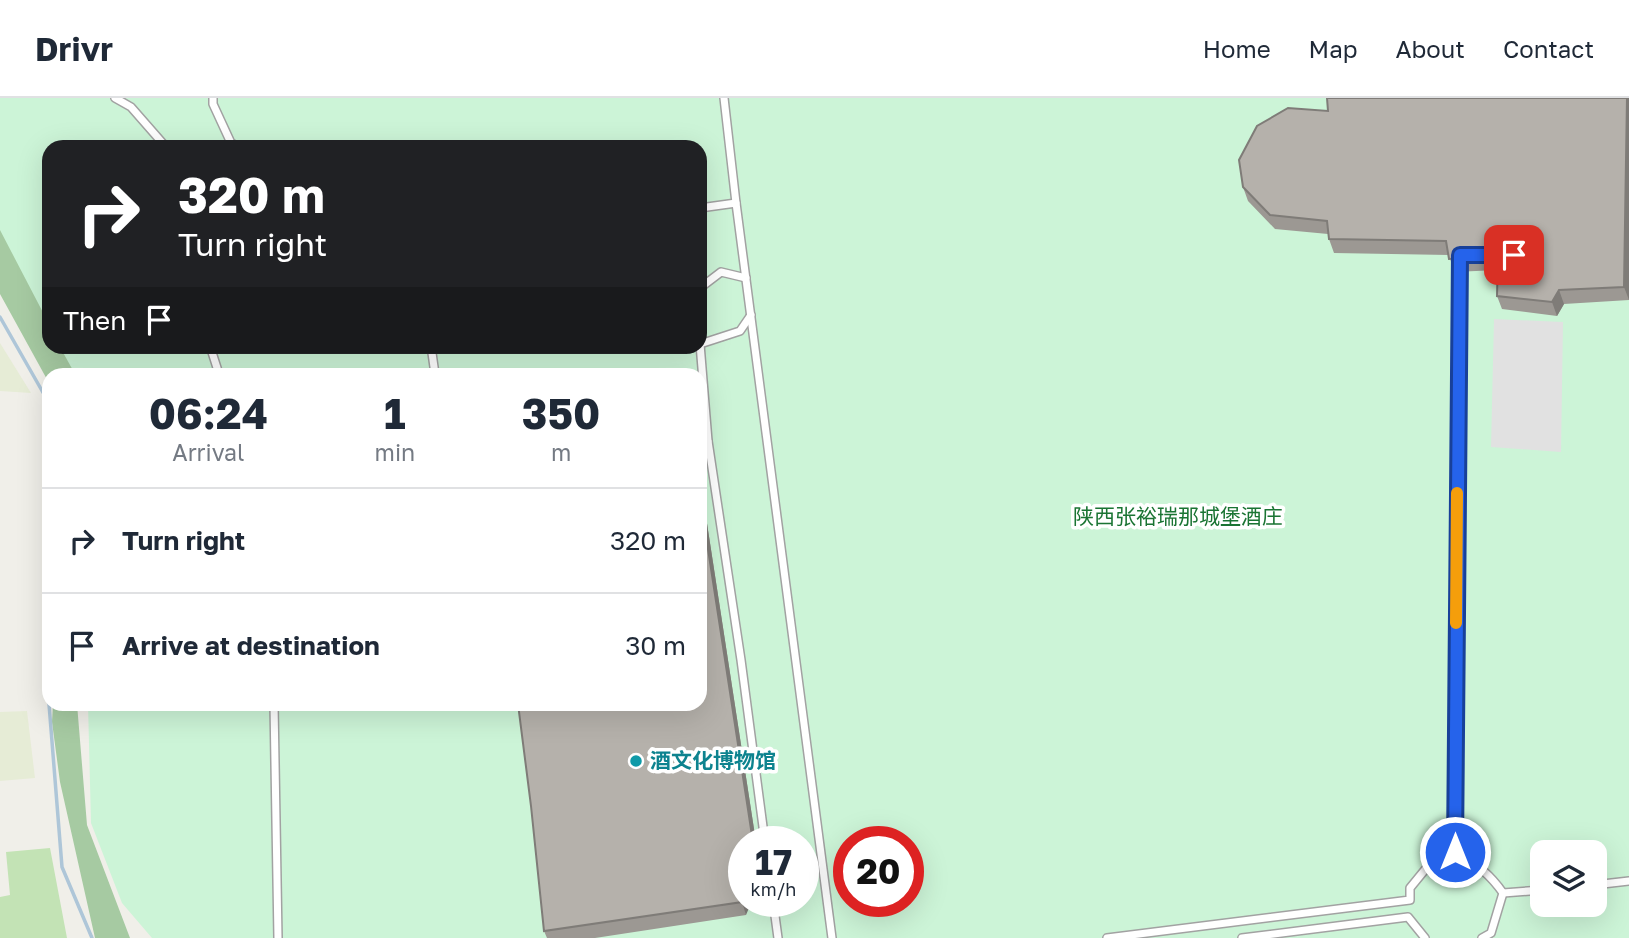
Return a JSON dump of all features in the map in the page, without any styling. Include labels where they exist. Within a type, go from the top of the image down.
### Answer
[{"type":"lane","points":[[116,98],[131,107],[160,140]]},
{"type":"lane","points":[[213,98],[230,140]]},
{"type":"lane","points":[[724,98],[832,938]]},
{"type":"lane","points":[[707,207],[736,203]]},
{"type":"lane","points":[[1455,852],[1460,255]]},
{"type":"lane","points":[[707,283],[721,272],[746,278]]},
{"type":"lane","points":[[707,342],[740,331],[751,315]]},
{"type":"lane","points":[[707,460],[741,660],[763,826]]},
{"type":"lane","points":[[274,711],[278,938]]},
{"type":"lane","points":[[1107,938],[1410,900],[1409,888],[1427,866],[1455,852],[1473,861],[1503,893]]},
{"type":"lane","points":[[1607,884],[1629,881]]},
{"type":"lane","points":[[1503,893],[1530,891]]},
{"type":"lane","points":[[1482,938],[1491,933],[1503,893]]},
{"type":"lane","points":[[775,917],[778,938]]},
{"type":"lane","points":[[1242,938],[1408,917],[1425,938]]},
{"type":"green space","points":[[0,98],[42,140],[42,354],[76,354],[78,368],[42,368],[42,370],[0,294]]},
{"type":"green space","name":"陕西张裕瑞那城堡酒庄","points":[[0,98],[1629,98],[1629,938],[152,938],[122,903],[91,823],[88,711],[707,711],[707,368],[72,368],[64,354],[707,354],[707,140],[42,140],[42,311],[0,230]]},
{"type":"green space","points":[[0,343],[31,393],[0,391]]},
{"type":"green space","points":[[27,711],[35,778],[0,781],[0,712]]},
{"type":"green space","points":[[53,711],[78,711],[87,825],[130,938],[95,938],[60,782]]},
{"type":"green space","points":[[50,848],[67,938],[0,938],[0,897],[10,895],[6,852]]},
{"type":"shaded area","points":[[1494,319],[1563,322],[1561,452],[1491,447]]},
{"type":"building","points":[[1327,98],[1627,98],[1624,287],[1559,290],[1552,302],[1497,296],[1498,256],[1449,259],[1446,241],[1329,239],[1327,221],[1270,215],[1243,187],[1239,160],[1257,126],[1288,108],[1328,111]]},
{"type":"building","name":"酒文化博物馆","points":[[707,543],[751,826],[728,826],[728,904],[544,931],[519,711],[707,711]]},
{"type":"waterway","points":[[0,317],[42,391]]},
{"type":"waterway","points":[[50,711],[62,867],[92,938]]},
{"type":"slow traffic","points":[[1456,623],[1457,493]]},
{"type":"place","name":"酒文化博物馆","points":[[636,761]]},
{"type":"route","points":[[1455,852],[1460,255],[1514,255]]}]
